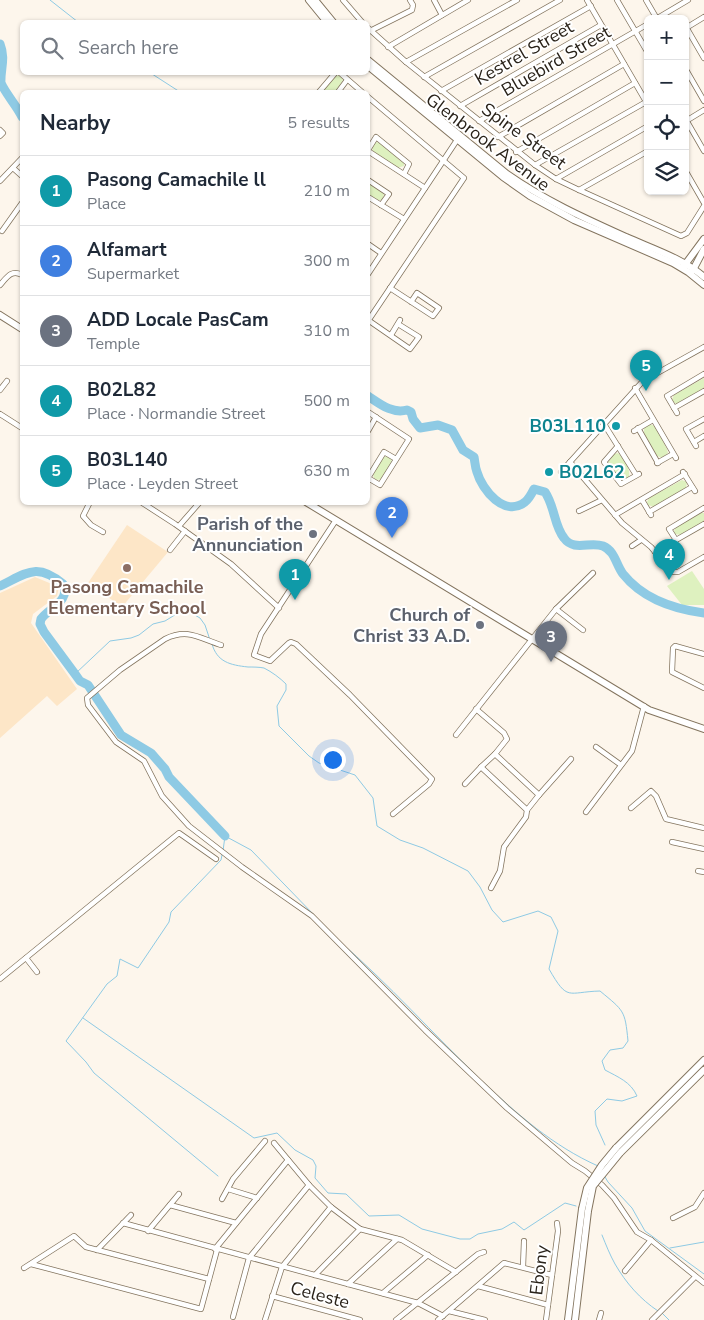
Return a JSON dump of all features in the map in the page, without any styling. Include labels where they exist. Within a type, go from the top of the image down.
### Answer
[{"type":"main road","points":[[309,0],[324,20]]},
{"type":"main road","points":[[315,0],[331,20]]},
{"type":"main road","name":"Glenbrook Avenue","points":[[370,62],[507,174],[531,190],[576,215],[704,277]]},
{"type":"main road","name":"Glenbrook Avenue","points":[[370,68],[503,177],[543,204],[574,220],[684,266]]},
{"type":"main road","points":[[684,266],[704,239]]},
{"type":"main road","points":[[692,271],[704,249]]},
{"type":"main road","name":"Glenbrook Avenue","points":[[692,271],[704,285]]},
{"type":"main road","points":[[0,315],[20,327]]},
{"type":"main road","points":[[311,505],[646,708],[704,729]]},
{"type":"main road","points":[[618,1151],[704,1060]]},
{"type":"main road","points":[[575,1320],[586,1188],[602,1165],[704,1070]]},
{"type":"main road","points":[[568,1320],[585,1210]]},
{"type":"street","points":[[344,0],[360,20]]},
{"type":"street","points":[[370,30],[412,10],[413,5],[410,0]]},
{"type":"street","points":[[434,0],[442,15]]},
{"type":"street","points":[[388,47],[468,0]]},
{"type":"street","points":[[406,62],[517,0]]},
{"type":"street","points":[[424,77],[560,0]]},
{"type":"street","points":[[587,0],[644,99]]},
{"type":"street","points":[[617,0],[644,46]]},
{"type":"street","points":[[646,0],[655,15]]},
{"type":"street","points":[[664,15],[688,0]]},
{"type":"street","points":[[441,91],[591,6]]},
{"type":"street","points":[[689,26],[704,17]]},
{"type":"street","name":"Kestrel Street","points":[[460,106],[601,25]]},
{"type":"street","name":"Bluebird Street","points":[[479,121],[644,26]]},
{"type":"street","name":"Spine Street","points":[[370,31],[516,152],[556,179],[683,236],[704,204]]},
{"type":"street","points":[[689,33],[704,58]]},
{"type":"street","points":[[498,137],[624,64]]},
{"type":"street","points":[[322,90],[335,75]]},
{"type":"street","points":[[341,75],[360,90]]},
{"type":"street","points":[[689,75],[704,101]]},
{"type":"street","points":[[340,90],[347,80]]},
{"type":"street","points":[[516,152],[635,83]]},
{"type":"street","points":[[370,100],[464,178],[370,318]]},
{"type":"street","points":[[535,165],[645,105]]},
{"type":"street","points":[[689,118],[704,110]]},
{"type":"street","points":[[689,125],[704,151]]},
{"type":"street","points":[[556,179],[644,128]]},
{"type":"street","points":[[0,130],[3,133],[0,136]]},
{"type":"street","points":[[370,148],[376,137],[407,162],[409,166],[404,174]]},
{"type":"street","points":[[370,271],[457,140]]},
{"type":"street","points":[[370,152],[425,188]]},
{"type":"street","points":[[579,190],[644,153]]},
{"type":"street","points":[[0,182],[20,160]]},
{"type":"street","points":[[13,168],[20,174]]},
{"type":"street","points":[[689,177],[704,204]]},
{"type":"street","points":[[370,181],[389,194],[381,205]]},
{"type":"street","points":[[370,198],[404,219]]},
{"type":"street","points":[[8,235],[1,230],[20,206]]},
{"type":"street","points":[[370,245],[381,253]]},
{"type":"street","points":[[0,285],[11,273],[20,274]]},
{"type":"street","points":[[390,288],[411,302],[433,316],[439,308],[417,293],[411,302]]},
{"type":"street","points":[[370,322],[410,349],[418,337],[399,322],[391,335]]},
{"type":"street","points":[[561,472],[635,388],[643,381],[704,346]]},
{"type":"street","points":[[704,374],[667,396],[676,410],[704,391]]},
{"type":"street","points":[[0,390],[7,381]]},
{"type":"street","points":[[635,388],[654,420],[674,456],[657,463],[636,430],[654,420]]},
{"type":"street","points":[[370,413],[409,439],[380,484],[370,479]]},
{"type":"street","points":[[0,414],[20,427]]},
{"type":"street","points":[[370,428],[376,417]]},
{"type":"street","points":[[704,419],[686,429],[695,444],[704,436]]},
{"type":"street","points":[[604,424],[637,474],[621,484],[604,462],[618,446]]},
{"type":"street","points":[[370,475],[384,452],[396,459]]},
{"type":"street","points":[[570,462],[615,515],[655,552],[672,572],[678,572],[704,557]]},
{"type":"street","points":[[615,515],[684,473],[693,489],[650,513],[642,500]]},
{"type":"street","points":[[579,511],[602,500]]},
{"type":"street","points":[[88,505],[83,516],[91,525],[103,532]]},
{"type":"street","points":[[146,505],[179,526],[231,564],[279,608]]},
{"type":"street","points":[[179,526],[197,505]]},
{"type":"street","points":[[676,540],[669,529],[704,508]]},
{"type":"street","points":[[336,520],[261,634],[254,653],[255,657],[270,661],[289,643],[296,644],[350,695],[432,779],[430,784],[393,814]]},
{"type":"street","points":[[655,552],[704,524]]},
{"type":"street","points":[[170,550],[185,531]]},
{"type":"street","points":[[632,546],[641,540]]},
{"type":"street","points":[[456,736],[556,609],[593,573]]},
{"type":"street","points":[[556,609],[583,630]]},
{"type":"street","points":[[221,645],[188,632],[176,634],[165,639],[103,683],[87,698],[88,705],[116,742],[144,761],[162,796],[189,826],[219,850],[312,916],[425,1030],[500,1101],[572,1163],[602,1185],[614,1198],[633,1228],[640,1235],[651,1240],[704,1283]]},
{"type":"street","points":[[704,654],[675,646],[673,648],[672,672],[704,688]]},
{"type":"street","points":[[586,812],[632,751],[646,708]]},
{"type":"street","points":[[465,784],[505,743],[507,736],[476,709]]},
{"type":"street","points":[[596,747],[621,765]]},
{"type":"street","points":[[495,754],[539,795]]},
{"type":"street","points":[[491,888],[500,872],[504,847],[526,817],[527,810],[571,759]]},
{"type":"street","points":[[481,767],[527,810]]},
{"type":"street","points":[[631,808],[651,791],[656,796],[666,819],[704,828]]},
{"type":"street","points":[[0,979],[179,833],[216,859]]},
{"type":"street","points":[[672,842],[704,849]]},
{"type":"street","points":[[698,871],[704,872]]},
{"type":"street","points":[[26,958],[37,972]]},
{"type":"street","points":[[222,1199],[233,1179],[265,1141]]},
{"type":"street","points":[[274,1143],[309,1185],[331,1207],[360,1229],[397,1238],[456,1272]]},
{"type":"street","points":[[31,1264],[201,1309],[216,1250],[288,1160]]},
{"type":"street","points":[[232,1317],[249,1258],[309,1185]]},
{"type":"street","points":[[228,1189],[257,1198]]},
{"type":"street","points":[[673,1218],[695,1207],[704,1193]]},
{"type":"street","points":[[148,1231],[179,1194]]},
{"type":"street","points":[[170,1205],[236,1223]]},
{"type":"street","points":[[265,1320],[282,1267],[331,1207]]},
{"type":"street","points":[[97,1250],[131,1215]]},
{"type":"street","points":[[123,1223],[216,1250],[418,1303],[440,1318],[504,1263],[552,1275]]},
{"type":"street","name":"Ebony","points":[[546,1320],[558,1231],[557,1223]]},
{"type":"street","points":[[315,1275],[360,1229]]},
{"type":"street","points":[[24,1268],[74,1236],[86,1247],[209,1279]]},
{"type":"street","points":[[348,1284],[397,1238]]},
{"type":"street","points":[[523,1268],[524,1240]]},
{"type":"street","points":[[625,1271],[651,1240]]},
{"type":"street","points":[[396,1320],[478,1254],[484,1252]]},
{"type":"street","points":[[383,1293],[428,1255]]},
{"type":"street","points":[[652,1320],[695,1277]]},
{"type":"street","points":[[478,1286],[548,1305]]},
{"type":"street","name":"Celeste","points":[[272,1296],[360,1320]]},
{"type":"street","points":[[449,1311],[485,1320]]},
{"type":"street","points":[[599,1320],[601,1313]]},
{"type":"shaded area","name":"Pasong Camachile Elementary School","points":[[127,525],[168,552],[122,607],[88,583]]},
{"type":"shaded area","points":[[35,577],[59,587],[57,596],[33,614],[31,623],[77,689],[57,706],[47,696],[0,738],[0,593]]},
{"type":"green space","points":[[340,75],[343,80],[337,90],[324,90],[335,76]]},
{"type":"green space","points":[[376,142],[380,143],[404,163],[404,166],[397,168],[373,152],[372,146]]},
{"type":"green space","points":[[370,183],[383,192],[382,200],[377,200],[370,195]]},
{"type":"green space","points":[[704,378],[704,389],[677,404],[673,402],[674,395]]},
{"type":"green space","points":[[649,424],[655,426],[667,449],[668,453],[663,458],[657,456],[644,433],[644,427]]},
{"type":"green space","points":[[618,453],[625,461],[629,471],[629,477],[623,480],[619,479],[608,462],[614,454]]},
{"type":"green space","points":[[386,456],[391,458],[392,463],[382,479],[377,480],[373,474]]},
{"type":"green space","points":[[682,480],[687,482],[686,488],[654,507],[648,505],[649,498]]},
{"type":"green space","points":[[704,513],[704,522],[681,535],[675,534],[676,527]]},
{"type":"green space","points":[[692,571],[704,589],[704,605],[682,605],[667,586]]},
{"type":"waterway","points":[[50,0],[75,20]]},
{"type":"waterway","points":[[0,44],[3,60],[1,83],[20,113]]},
{"type":"waterway","points":[[154,75],[177,90]]},
{"type":"waterway","points":[[370,397],[396,411],[407,410],[411,412],[413,419],[420,428],[438,425],[452,430],[463,450],[474,457],[480,479],[495,500],[510,507],[517,506],[526,501],[534,489],[545,492],[551,504],[558,528],[568,542],[577,545],[598,545],[607,548],[623,574],[640,590],[659,601],[681,609],[704,613]]},
{"type":"waterway","points":[[0,586],[32,572],[46,573],[63,584],[65,590],[62,600],[41,619],[40,624],[44,632],[80,681],[88,685],[121,735],[151,753],[165,769],[169,777],[225,836]]},
{"type":"waterway","points":[[75,674],[110,641],[139,635],[153,624],[165,621],[185,611],[200,618],[205,625],[210,640]]},
{"type":"waterway","points":[[212,644],[217,655],[225,662],[241,666],[264,668],[286,684],[286,690],[277,706],[279,726],[309,756],[319,763],[355,775],[373,798],[377,826],[400,840],[423,848],[468,871],[480,887],[492,910],[503,922],[538,911],[551,917],[558,931],[549,969],[560,987],[569,993],[600,991],[619,1007],[626,1023],[628,1041],[623,1048],[610,1050],[602,1061],[605,1070],[628,1083],[637,1096],[622,1101],[607,1099],[595,1111],[596,1125],[605,1145]]},
{"type":"waterway","points":[[223,851],[225,836],[251,850],[316,917]]},
{"type":"waterway","points":[[218,1176],[94,1073],[66,1041],[107,984],[117,976],[120,959],[138,968],[169,922],[171,912],[221,860],[222,855]]},
{"type":"waterway","points":[[338,940],[509,1105],[551,1139],[598,1166]]},
{"type":"waterway","points":[[83,1018],[254,1138],[277,1133],[295,1150],[313,1160],[316,1166],[315,1178],[328,1193],[346,1194],[369,1216],[399,1215],[422,1229],[460,1239],[470,1239],[478,1234],[502,1229],[514,1222],[524,1230],[565,1203],[576,1206]]},
{"type":"waterway","points":[[605,1177],[632,1208],[645,1231],[704,1274]]},
{"type":"waterway","points":[[602,1235],[613,1261],[624,1278],[639,1296],[658,1311]]},
{"type":"waterway","points":[[670,1248],[704,1242]]},
{"type":"waterway","points":[[662,1313],[669,1320]]},
{"type":"place","name":"B03L140","points":[[646,391]]},
{"type":"place","name":"B03L110","points":[[616,426]]},
{"type":"place","name":"B02L62","points":[[549,472]]},
{"type":"place","name":"Parish of the Annunciation","points":[[313,534]]},
{"type":"place","name":"Alfamart","points":[[392,538]]},
{"type":"place","name":"Pasong Camachile Elementary School","points":[[127,568]]},
{"type":"place","name":"B02L82","points":[[669,580]]},
{"type":"place","name":"Pasong Camachile ll","points":[[295,600]]},
{"type":"place","name":"Church of Christ 33 A.D.","points":[[480,625]]},
{"type":"place","name":"ADD Locale PasCam","points":[[551,662]]}]
